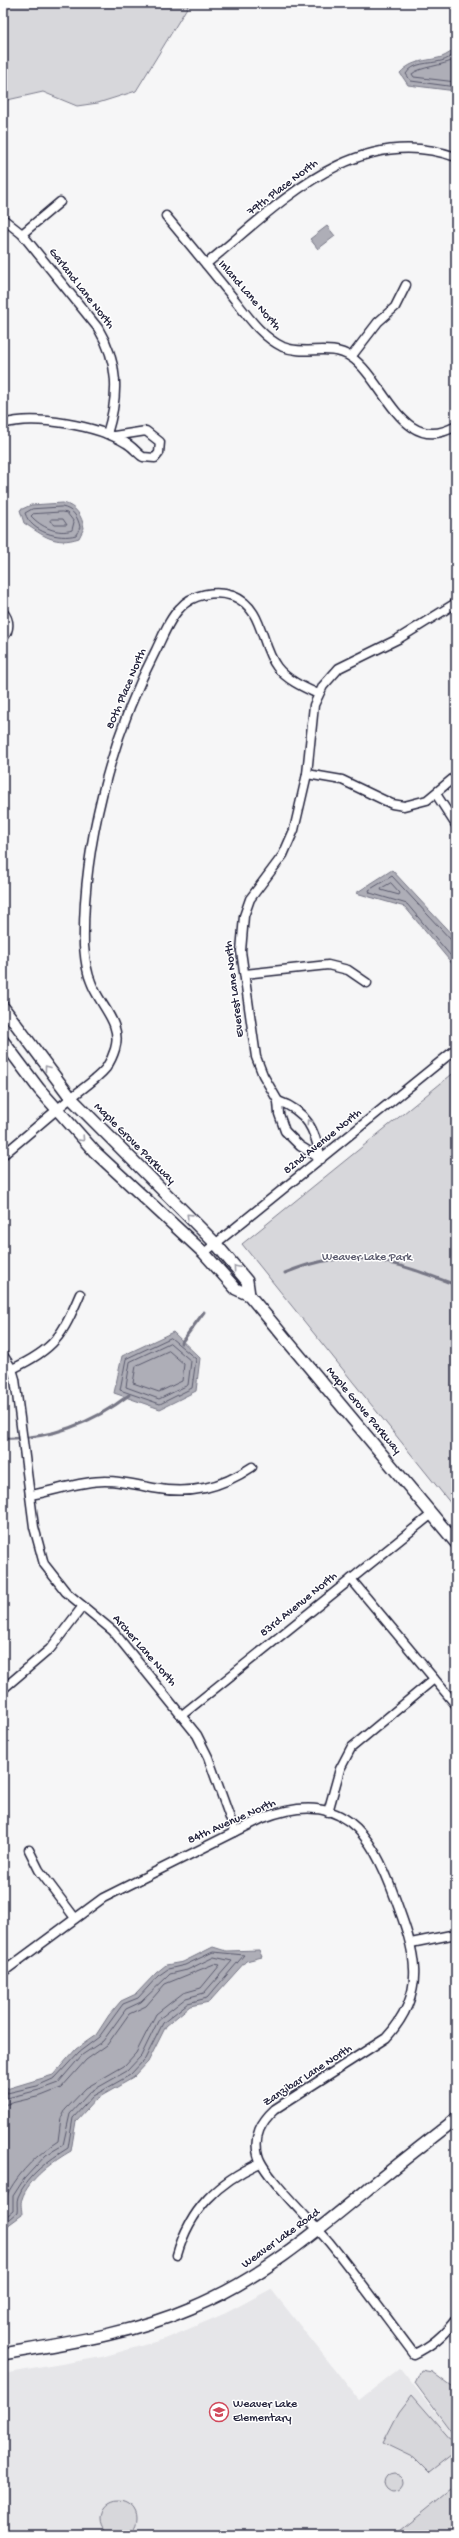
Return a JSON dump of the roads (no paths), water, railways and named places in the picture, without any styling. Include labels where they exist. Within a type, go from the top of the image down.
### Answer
[{"type":"main road","name":"Maple Grove Parkway","points":[[3,1007],[71,1098],[216,1244],[247,1282],[249,1295]]},
{"type":"main road","name":"Maple Grove Parkway","points":[[3,1041],[56,1110],[121,1178],[204,1254],[236,1289],[249,1295],[456,1543]]},
{"type":"main road","name":"Weaver Lake Road","points":[[3,2354],[108,2335],[180,2313],[229,2291],[265,2269],[318,2230],[456,2119]]},
{"type":"street","name":"79th Place North","points":[[206,264],[301,187],[338,163],[364,154],[406,148],[431,151],[456,157]]},
{"type":"street","points":[[22,234],[60,202]]},
{"type":"street","name":"Inland Lane North","points":[[166,216],[271,340],[298,351],[330,350],[351,357]]},
{"type":"street","name":"Garland Lane North","points":[[3,219],[22,234],[98,328],[106,342],[117,378],[111,435]]},
{"type":"street","points":[[406,285],[395,307],[378,322],[351,357],[403,420],[421,432],[438,433],[456,426]]},
{"type":"street","points":[[3,424],[37,419],[111,435],[128,444],[143,457],[155,458],[159,453],[160,442],[146,431],[111,435]]},
{"type":"street","name":"80th Place North","points":[[3,1155],[107,1066],[117,1044],[115,1026],[91,983],[86,965],[84,946],[86,897],[92,848],[101,800],[125,720],[150,662],[172,619],[180,607],[192,598],[205,594],[233,596],[243,602],[255,616],[271,657],[278,668],[295,682],[318,694]]},
{"type":"street","points":[[318,694],[339,668],[403,635],[456,603]]},
{"type":"street","points":[[3,612],[7,617],[9,626],[3,638]]},
{"type":"street","name":"Everest Lane North","points":[[318,694],[313,714],[307,774],[290,841],[283,855],[250,899],[244,916],[241,951],[256,1057],[263,1075],[278,1101],[278,1114],[285,1131],[300,1146],[321,1159]]},
{"type":"street","points":[[307,774],[342,780],[392,804],[416,804],[436,794],[456,776]]},
{"type":"street","points":[[436,794],[456,825]]},
{"type":"street","points":[[245,974],[328,965],[348,970],[368,983]]},
{"type":"street","name":"82nd Avenue North","points":[[204,1254],[456,1049]]},
{"type":"street","points":[[278,1101],[299,1110],[306,1118],[316,1135],[321,1159]]},
{"type":"street","points":[[12,1369],[43,1353],[54,1343],[69,1318],[80,1294]]},
{"type":"street","name":"Archer Lane North","points":[[3,1355],[12,1369],[37,1546],[44,1564],[54,1578],[83,1606],[113,1631],[182,1714],[197,1735],[208,1757],[235,1832]]},
{"type":"street","points":[[30,1495],[84,1483],[106,1481],[178,1492],[198,1490],[228,1482],[252,1467]]},
{"type":"street","name":"83rd Avenue North","points":[[182,1714],[432,1514]]},
{"type":"street","points":[[351,1579],[456,1705]]},
{"type":"street","points":[[3,1689],[50,1649],[83,1606]]},
{"type":"street","points":[[328,1812],[340,1769],[351,1748],[434,1678]]},
{"type":"street","name":"84th Avenue North","points":[[3,1972],[75,1918],[122,1887],[235,1832],[280,1812],[313,1808],[328,1812]]},
{"type":"street","name":"Zanzibar Lane North","points":[[260,2163],[257,2139],[265,2118],[275,2109],[386,2038],[398,2025],[407,2010],[415,1977],[411,1943],[383,1865],[375,1850],[355,1826],[328,1812]]},
{"type":"street","points":[[29,1850],[39,1870],[75,1918]]},
{"type":"street","points":[[411,1943],[456,1934]]},
{"type":"street","points":[[177,2255],[189,2223],[206,2198],[223,2183],[260,2163],[318,2230],[414,2354],[434,2342],[448,2330],[456,2318]]},
{"type":"water","points":[[456,49],[456,91],[408,85],[400,73],[410,65],[442,57]]},
{"type":"water","points":[[327,226],[335,236],[318,249],[310,239]]},
{"type":"water","points":[[68,504],[75,509],[82,519],[84,528],[79,538],[63,541],[56,540],[44,536],[24,523],[20,510],[31,505]]},
{"type":"water","points":[[392,870],[456,939],[454,966],[405,907],[356,893]]},
{"type":"water","points":[[173,1332],[200,1358],[196,1391],[160,1409],[114,1393],[122,1356]]},
{"type":"water","points":[[213,1947],[226,1951],[259,1950],[262,1957],[246,1961],[209,2002],[190,2006],[166,2026],[148,2062],[133,2078],[96,2099],[76,2121],[71,2151],[57,2159],[36,2177],[25,2192],[21,2201],[22,2215],[3,2229],[3,2090],[53,2075],[76,2049],[96,2035],[109,2015],[121,2001],[136,1994],[166,1965],[183,1962]]},
{"type":"waterway","points":[[285,1273],[309,1264],[351,1258],[391,1263],[456,1285]]},
{"type":"waterway","points":[[181,1343],[204,1312]]},
{"type":"waterway","points":[[3,1438],[37,1436],[70,1428],[101,1414],[129,1395]]},
{"type":"place","name":"Weaver Lake Elementary","points":[[219,2412]]},
{"type":"park label","name":"Weaver Lake Park","points":[[367,1258]]}]
